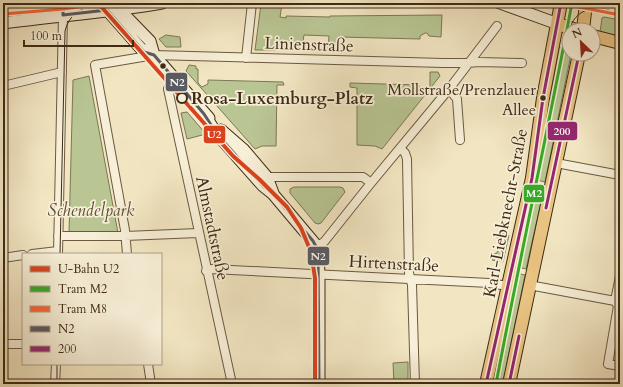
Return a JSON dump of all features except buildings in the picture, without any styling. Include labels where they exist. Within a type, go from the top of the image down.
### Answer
[{"type":"main road","name":"Karl-Liebknecht-Straße","points":[[486,384],[532,178],[543,98],[561,3]]},
{"type":"main road","points":[[584,22],[586,3]]},
{"type":"main road","points":[[601,38],[620,43]]},
{"type":"main road","points":[[509,384],[576,62]]},
{"type":"street","points":[[58,253],[63,3]]},
{"type":"street","points":[[3,23],[113,7],[162,3]]},
{"type":"street","points":[[246,58],[252,3]]},
{"type":"street","points":[[500,3],[558,24]]},
{"type":"street","points":[[113,7],[150,41],[154,55],[204,114],[244,150],[267,177],[273,194]]},
{"type":"street","points":[[317,246],[324,242],[449,89],[497,26]]},
{"type":"street","name":"Linienstraße","points":[[125,236],[95,65],[154,55],[522,63]]},
{"type":"street","points":[[3,86],[62,72]]},
{"type":"street","name":"Almstadtstraße","points":[[176,81],[168,89],[206,271],[232,384]]},
{"type":"street","points":[[449,89],[457,99],[460,140]]},
{"type":"street","points":[[204,114],[216,134],[263,186],[273,194],[317,246],[319,275],[319,384]]},
{"type":"street","points":[[400,148],[405,153],[407,159],[409,273],[412,285],[415,384]]},
{"type":"street","points":[[556,163],[620,175]]},
{"type":"street","points":[[267,177],[362,176],[371,183]]},
{"type":"street","points":[[58,236],[125,236],[198,232]]},
{"type":"street","points":[[125,236],[127,253]]},
{"type":"street","points":[[3,258],[22,255]]},
{"type":"street","name":"Hirtenstraße","points":[[206,271],[212,269],[494,283],[508,286]]},
{"type":"street","points":[[620,276],[615,301],[618,306],[608,364],[620,366]]},
{"type":"street","points":[[529,285],[615,301]]},
{"type":"street","points":[[3,344],[22,344]]},
{"type":"street","points":[[55,384],[56,365]]},
{"type":"street","points":[[148,365],[151,384]]},
{"type":"green space","points":[[261,4],[282,4],[280,17],[286,18],[286,16],[330,17],[442,15],[441,37],[429,36],[425,33],[420,36],[420,39],[339,37],[338,49],[328,49],[329,36],[304,35],[302,48],[277,47],[276,50],[255,50]]},
{"type":"green space","points":[[604,17],[620,20],[620,38],[601,32],[602,18]]},
{"type":"green space","points":[[166,35],[180,37],[181,47],[166,47],[159,39]]},
{"type":"green space","points":[[559,47],[561,48],[561,62],[569,62],[545,182],[537,180]]},
{"type":"green space","points":[[189,65],[196,66],[196,69],[198,69],[198,83],[202,87],[208,84],[208,80],[283,82],[284,85],[277,85],[276,146],[262,146],[255,149],[186,71]]},
{"type":"green space","points":[[430,72],[438,72],[440,76],[430,89]]},
{"type":"green space","name":"Schendelpark","points":[[89,76],[118,233],[69,233],[73,80]]},
{"type":"green space","points":[[350,83],[419,85],[419,89],[424,93],[427,89],[430,89],[382,149],[375,146],[357,145],[357,88],[350,87]]},
{"type":"green space","points":[[187,112],[206,134],[187,139],[181,113]]},
{"type":"green space","points":[[294,187],[340,187],[343,188],[345,192],[321,223],[318,224],[315,223],[290,193],[290,189]]},
{"type":"green space","points":[[535,187],[544,189],[526,269],[518,267]]},
{"type":"green space","points":[[498,233],[509,235],[503,262],[492,260],[494,254],[497,253],[500,242],[497,237]]},
{"type":"green space","points":[[516,273],[525,275],[504,384],[491,384]]},
{"type":"green space","points":[[408,362],[408,384],[394,384],[393,363]]},
{"type":"tram line","name":"M8","points":[[3,14],[63,9],[105,3]]},
{"type":"tram line","name":"M8","points":[[559,3],[620,15]]},
{"type":"tram line","name":"M2","points":[[496,384],[572,3]]},
{"type":"tram line","points":[[60,253],[65,31],[69,20],[76,13],[97,4]]},
{"type":"tram line","points":[[572,22],[582,12],[598,9],[609,10]]},
{"type":"tram line","points":[[57,365],[57,384]]},
{"type":"metro line","name":"U2","points":[[98,3],[233,156],[287,207],[301,228],[311,252],[315,278],[315,384]]},
{"type":"transit line","name":"N2","points":[[63,3],[63,15],[107,10],[144,52],[154,55],[204,114],[217,134],[263,186],[273,194],[313,241],[318,250],[319,384]]},
{"type":"transit line","name":"200","points":[[486,384],[532,178],[543,98],[561,3]]},
{"type":"transit line","name":"200","points":[[546,208],[577,62]]},
{"type":"transit line","name":"200","points":[[509,384],[519,336]]},
{"type":"place","name":"Rosa-Luxemburg-Platz","points":[[182,98]]},
{"type":"place","name":"Mollstraße/Prenzlauer Allee","points":[[543,98]]}]
